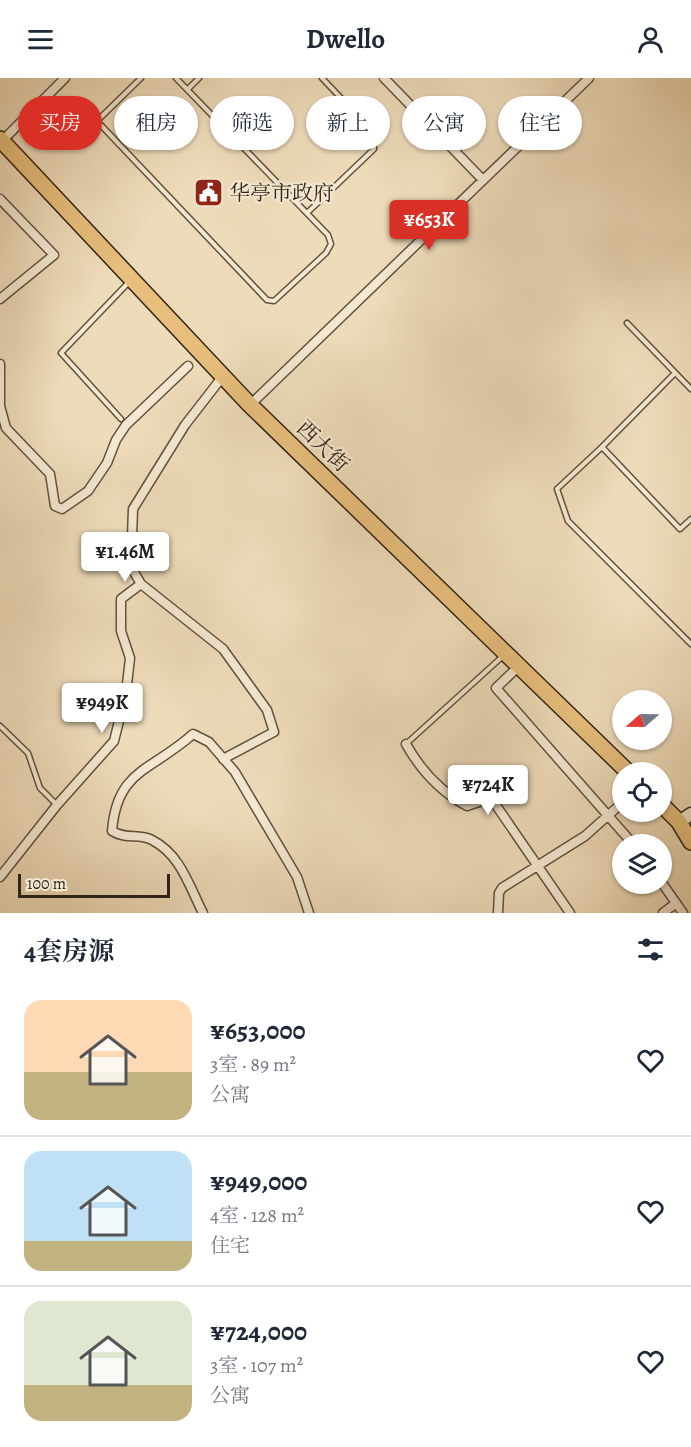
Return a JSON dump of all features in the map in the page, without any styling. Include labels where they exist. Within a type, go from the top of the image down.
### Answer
[{"type":"highway","name":"西大街","points":[[1,140],[250,405],[618,762]]},
{"type":"highway","points":[[685,818],[691,842]]},
{"type":"street","points":[[1,140],[65,78]]},
{"type":"street","points":[[384,78],[483,180]]},
{"type":"street","points":[[250,405],[589,78]]},
{"type":"street","points":[[0,200],[54,255],[0,299]]},
{"type":"street","points":[[0,364],[0,406],[6,428],[50,474],[51,496],[55,506],[62,509],[88,491],[106,464],[116,440],[126,425],[188,366]]},
{"type":"street","points":[[223,376],[185,424],[133,509],[131,567],[141,584],[222,649],[267,710],[274,732],[223,759]]},
{"type":"street","points":[[0,877],[57,805],[114,741],[126,693],[130,658],[121,632],[121,599],[141,584]]},
{"type":"street","points":[[519,666],[496,688],[624,834]]},
{"type":"street","points":[[203,913],[177,859],[151,839],[122,838],[112,831],[113,818],[122,788],[172,753],[193,734],[209,742],[235,772],[297,877],[309,913]]},
{"type":"street","points":[[405,744],[420,768],[454,799],[467,806],[492,798],[570,913]]},
{"type":"street","points":[[498,913],[499,893],[502,888],[585,836],[612,812]]},
{"type":"street","points":[[669,894],[682,913]]},
{"type":"street","points":[[663,913],[675,904]]},
{"type":"lane","points":[[141,78],[97,121],[267,300],[274,301],[326,253],[331,244],[328,235],[176,78]]},
{"type":"lane","points":[[188,89],[199,78]]},
{"type":"lane","points":[[308,212],[374,149],[376,142],[374,133],[322,78]]},
{"type":"lane","points":[[121,419],[61,352],[132,279]]},
{"type":"lane","points":[[627,323],[691,389]]},
{"type":"lane","points":[[675,373],[557,489],[568,521],[691,644]]},
{"type":"lane","points":[[685,383],[691,377]]},
{"type":"lane","points":[[602,447],[680,529],[691,519]]},
{"type":"lane","points":[[405,744],[506,654]]},
{"type":"lane","points":[[0,726],[28,753],[40,788],[57,805]]},
{"type":"place","name":"华亭市政府","points":[[208,193]]}]
